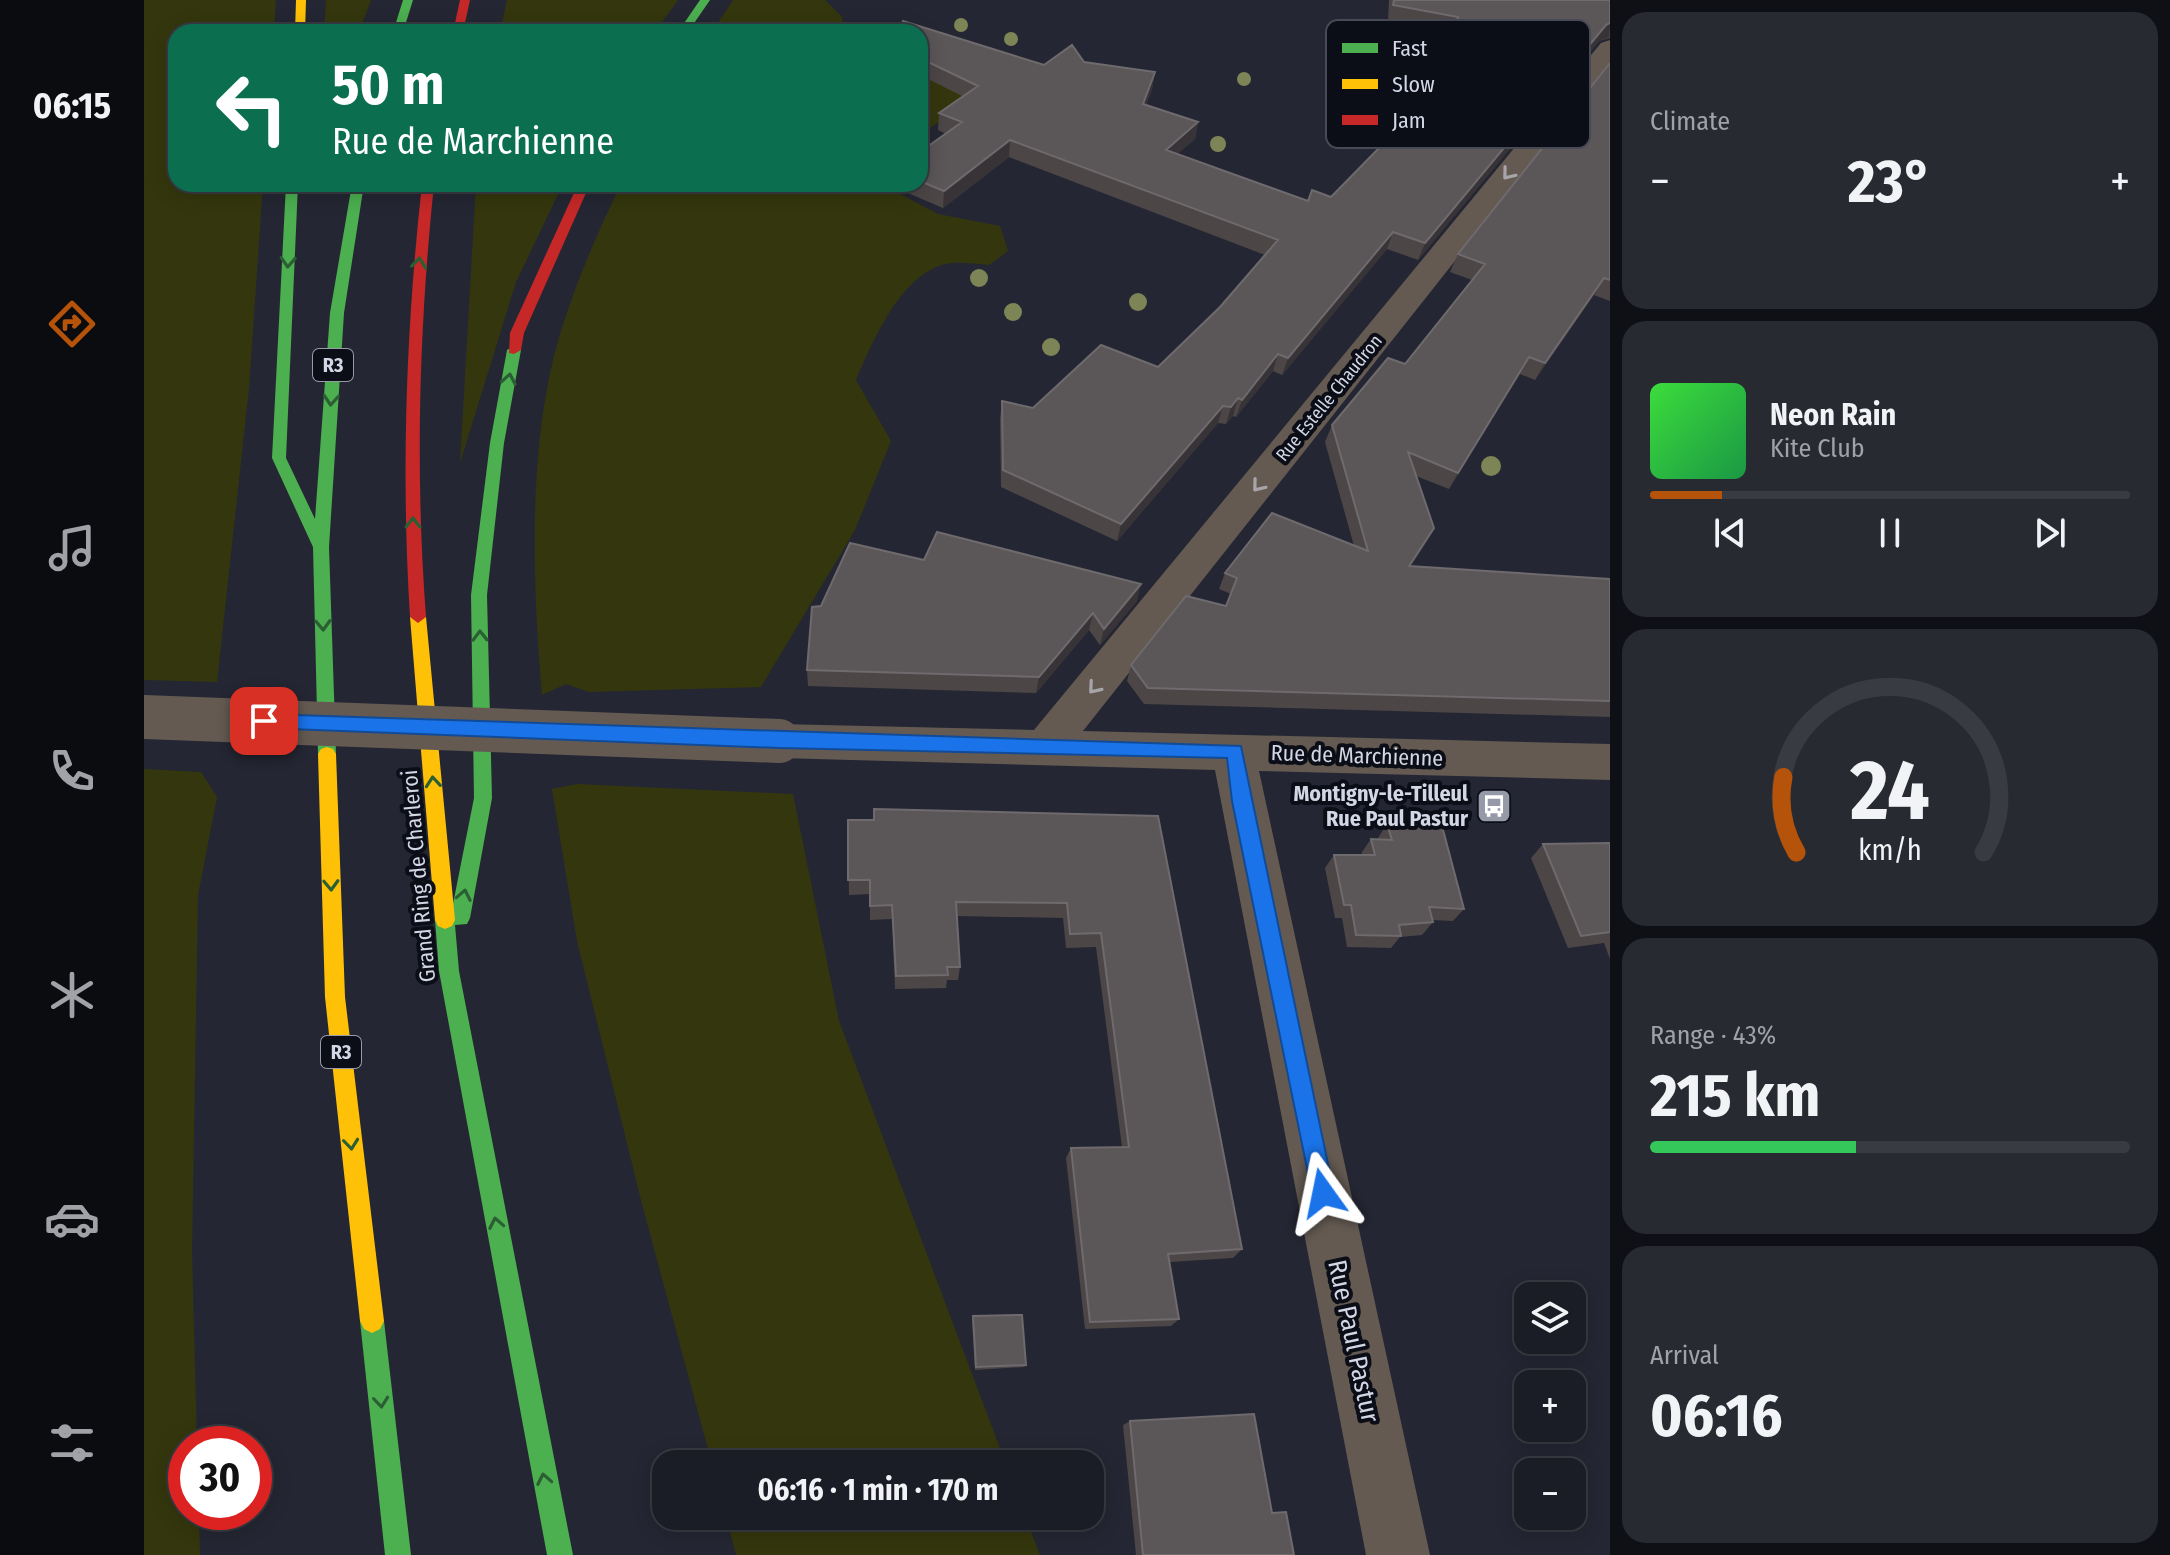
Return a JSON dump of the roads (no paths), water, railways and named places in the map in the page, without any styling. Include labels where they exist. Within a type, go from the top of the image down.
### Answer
[{"type":"highway","points":[[300,24],[301,0]]},
{"type":"highway","points":[[400,24],[408,0]]},
{"type":"highway","points":[[460,24],[465,0]]},
{"type":"highway","points":[[688,24],[705,0]]},
{"type":"highway","points":[[292,192],[279,458],[321,547]]},
{"type":"highway","name":"R3","points":[[357,192],[337,313],[321,547],[335,997],[398,1555]]},
{"type":"highway","name":"Grand Ring de Charleroi","points":[[427,192],[414,305],[412,544],[449,971],[560,1555]]},
{"type":"highway","points":[[449,971],[483,798],[479,595],[497,443],[517,333],[580,192]]},
{"type":"street","name":"Rue Estelle Chaudron","points":[[1590,73],[1610,48]]},
{"type":"street","name":"Rue Estelle Chaudron","points":[[1046,746],[1529,148]]},
{"type":"street","name":"Rue de Marchienne","points":[[144,717],[779,741],[1610,762]]},
{"type":"street","name":"Rue Paul Pastur","points":[[1235,751],[1241,801],[1398,1555]]},
{"type":"place","name":"Montigny-le-Tilleul Rue Paul Pastur","points":[[1494,806]]}]
